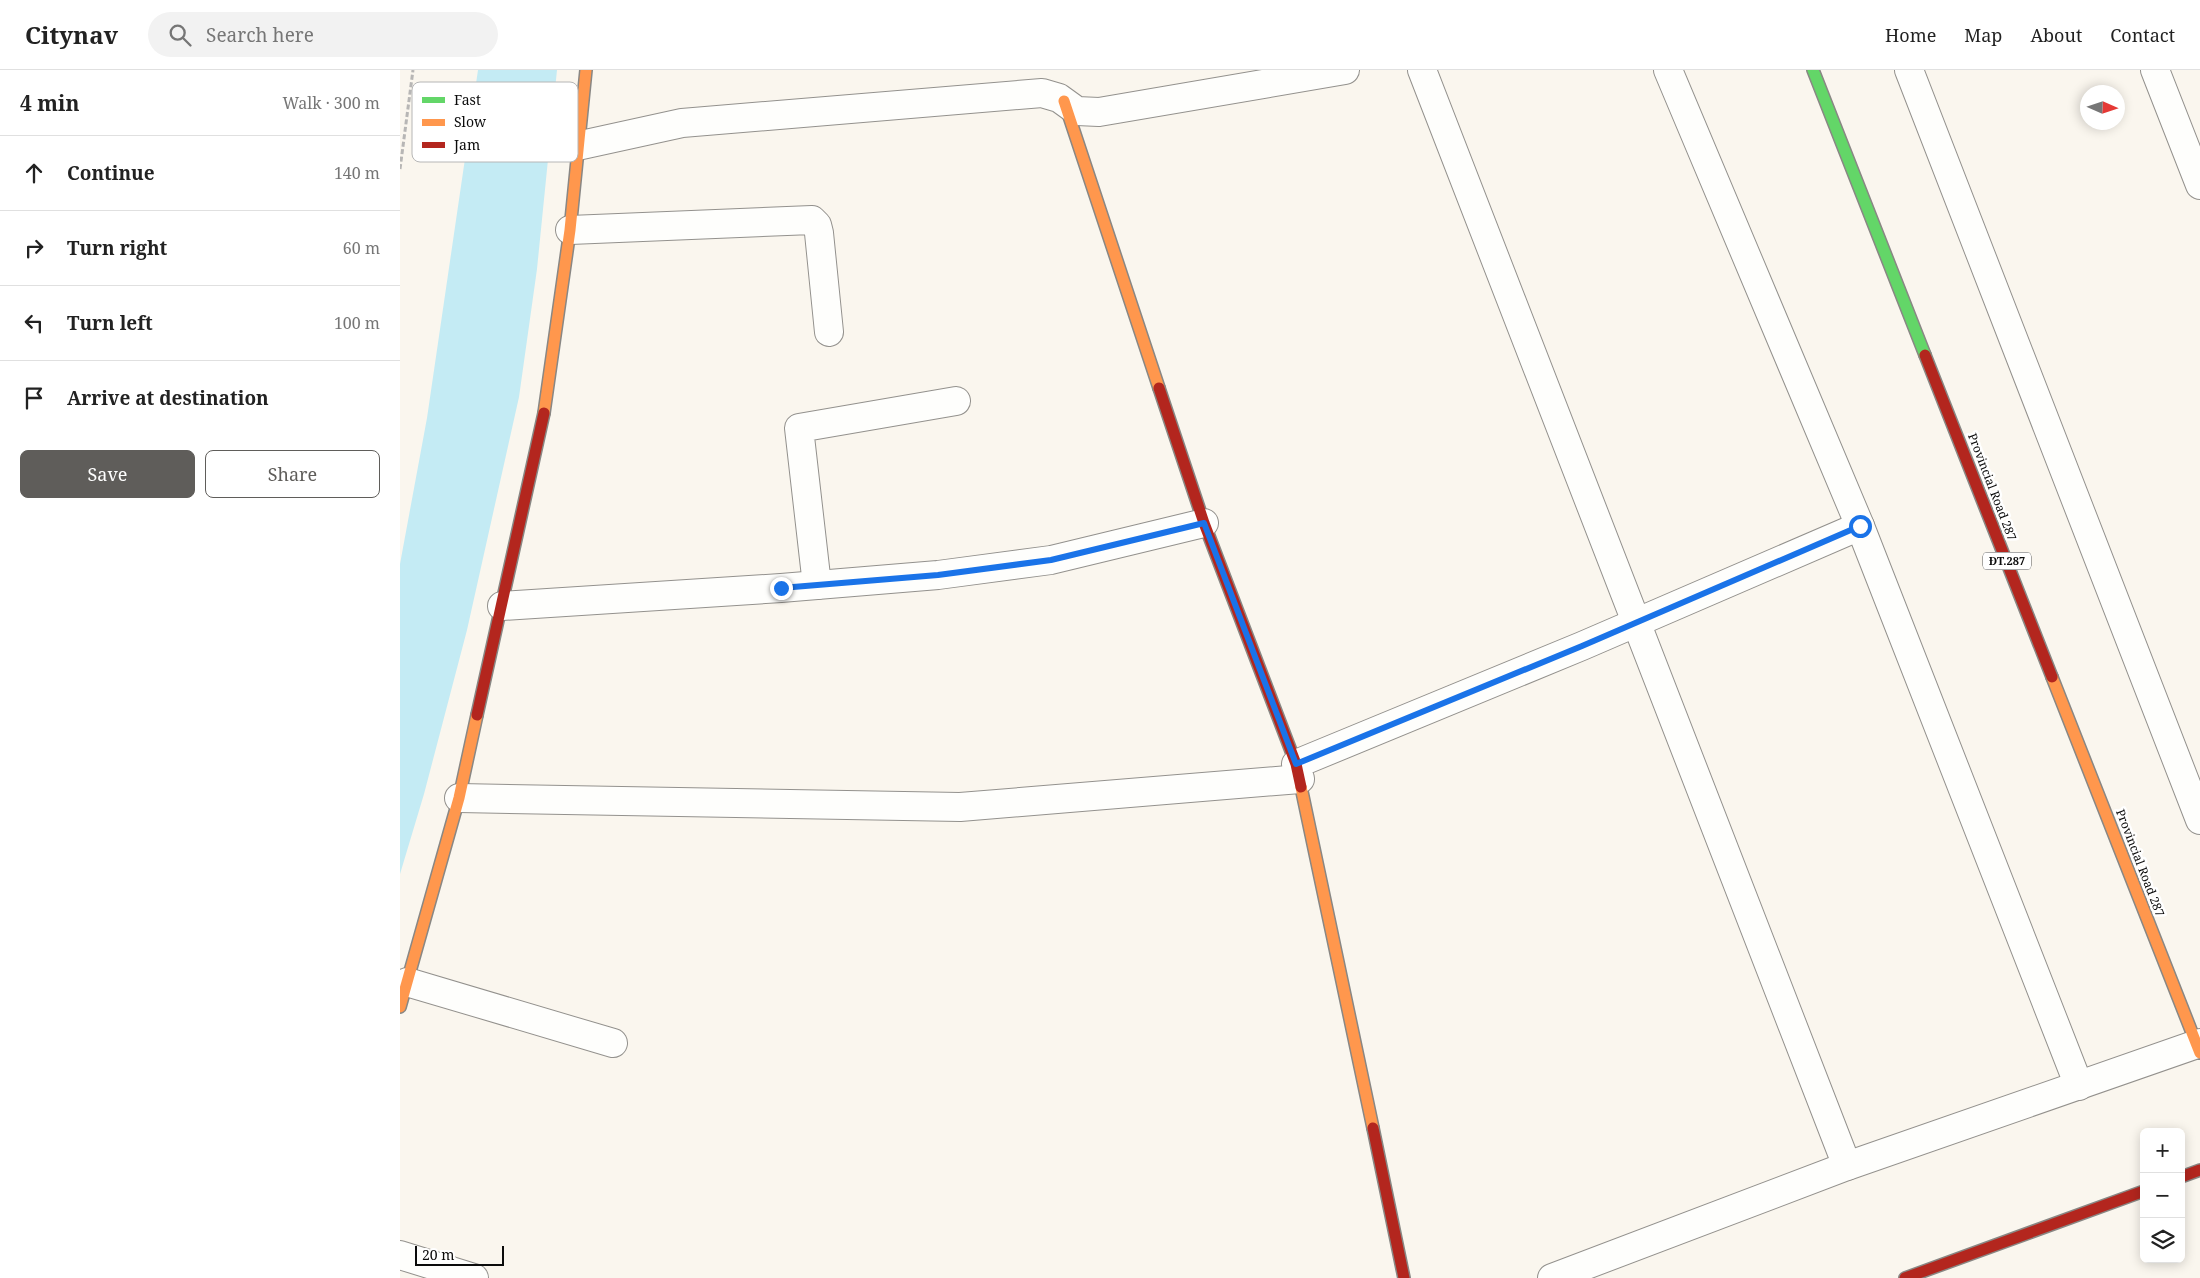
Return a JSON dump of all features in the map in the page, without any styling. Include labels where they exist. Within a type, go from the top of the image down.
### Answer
[{"type":"street","points":[[578,138],[586,70]]},
{"type":"street","points":[[578,146],[682,123],[1042,92],[1064,101],[1077,111],[1099,112],[1345,70]]},
{"type":"street","points":[[1422,70],[1847,1166]]},
{"type":"street","points":[[1668,70],[1860,526],[2078,1086]]},
{"type":"street","name":"Provincial Road 287","points":[[1813,70],[2199,1047]]},
{"type":"street","points":[[1909,70],[2200,820]]},
{"type":"street","points":[[2155,70],[2198,175]]},
{"type":"street","points":[[1064,101],[1204,523],[1298,771],[1404,1278]]},
{"type":"street","points":[[576,162],[570,230],[546,405],[459,798],[404,994],[613,1043]]},
{"type":"street","points":[[570,230],[812,220],[817,225],[828,332]]},
{"type":"street","points":[[817,585],[799,428],[956,401]]},
{"type":"street","points":[[502,606],[938,575],[1051,560],[1204,523]]},
{"type":"street","points":[[459,798],[960,807],[1298,771],[1636,622],[1860,526]]},
{"type":"street","points":[[1552,1278],[1847,1166],[2078,1086],[2199,1047]]},
{"type":"street","points":[[2185,1176],[2200,1170]]},
{"type":"street","points":[[1905,1278],[2140,1192]]},
{"type":"street","points":[[400,1255],[474,1278]]},
{"type":"path","points":[[400,169],[413,70]]},
{"type":"water","points":[[478,70],[557,70],[556,82],[476,82]]},
{"type":"water","points":[[465,162],[548,162],[537,269],[519,397],[467,630],[424,794],[400,874],[400,564],[427,418]]},
{"type":"traffic: fast","points":[[1813,70],[1925,355]]},
{"type":"traffic: slow","points":[[578,150],[586,70]]},
{"type":"traffic: slow","points":[[1064,101],[1159,388]]},
{"type":"traffic: slow","points":[[544,413],[570,230],[577,162]]},
{"type":"traffic: slow","points":[[2052,677],[2200,1053]]},
{"type":"traffic: slow","points":[[400,1007],[459,798],[477,715]]},
{"type":"traffic: slow","points":[[1301,787],[1373,1128]]},
{"type":"traffic: jam","points":[[1925,355],[2052,677]]},
{"type":"traffic: jam","points":[[1159,388],[1204,523],[1296,764],[1301,787]]},
{"type":"traffic: jam","points":[[477,715],[544,413]]},
{"type":"traffic: jam","points":[[1373,1128],[1404,1278]]},
{"type":"traffic: jam","points":[[2185,1176],[2200,1170]]},
{"type":"traffic: jam","points":[[1905,1278],[2140,1192]]},
{"type":"route","points":[[781,588],[938,575],[1051,560],[1204,523],[1296,764],[1582,646],[1860,526]]}]
